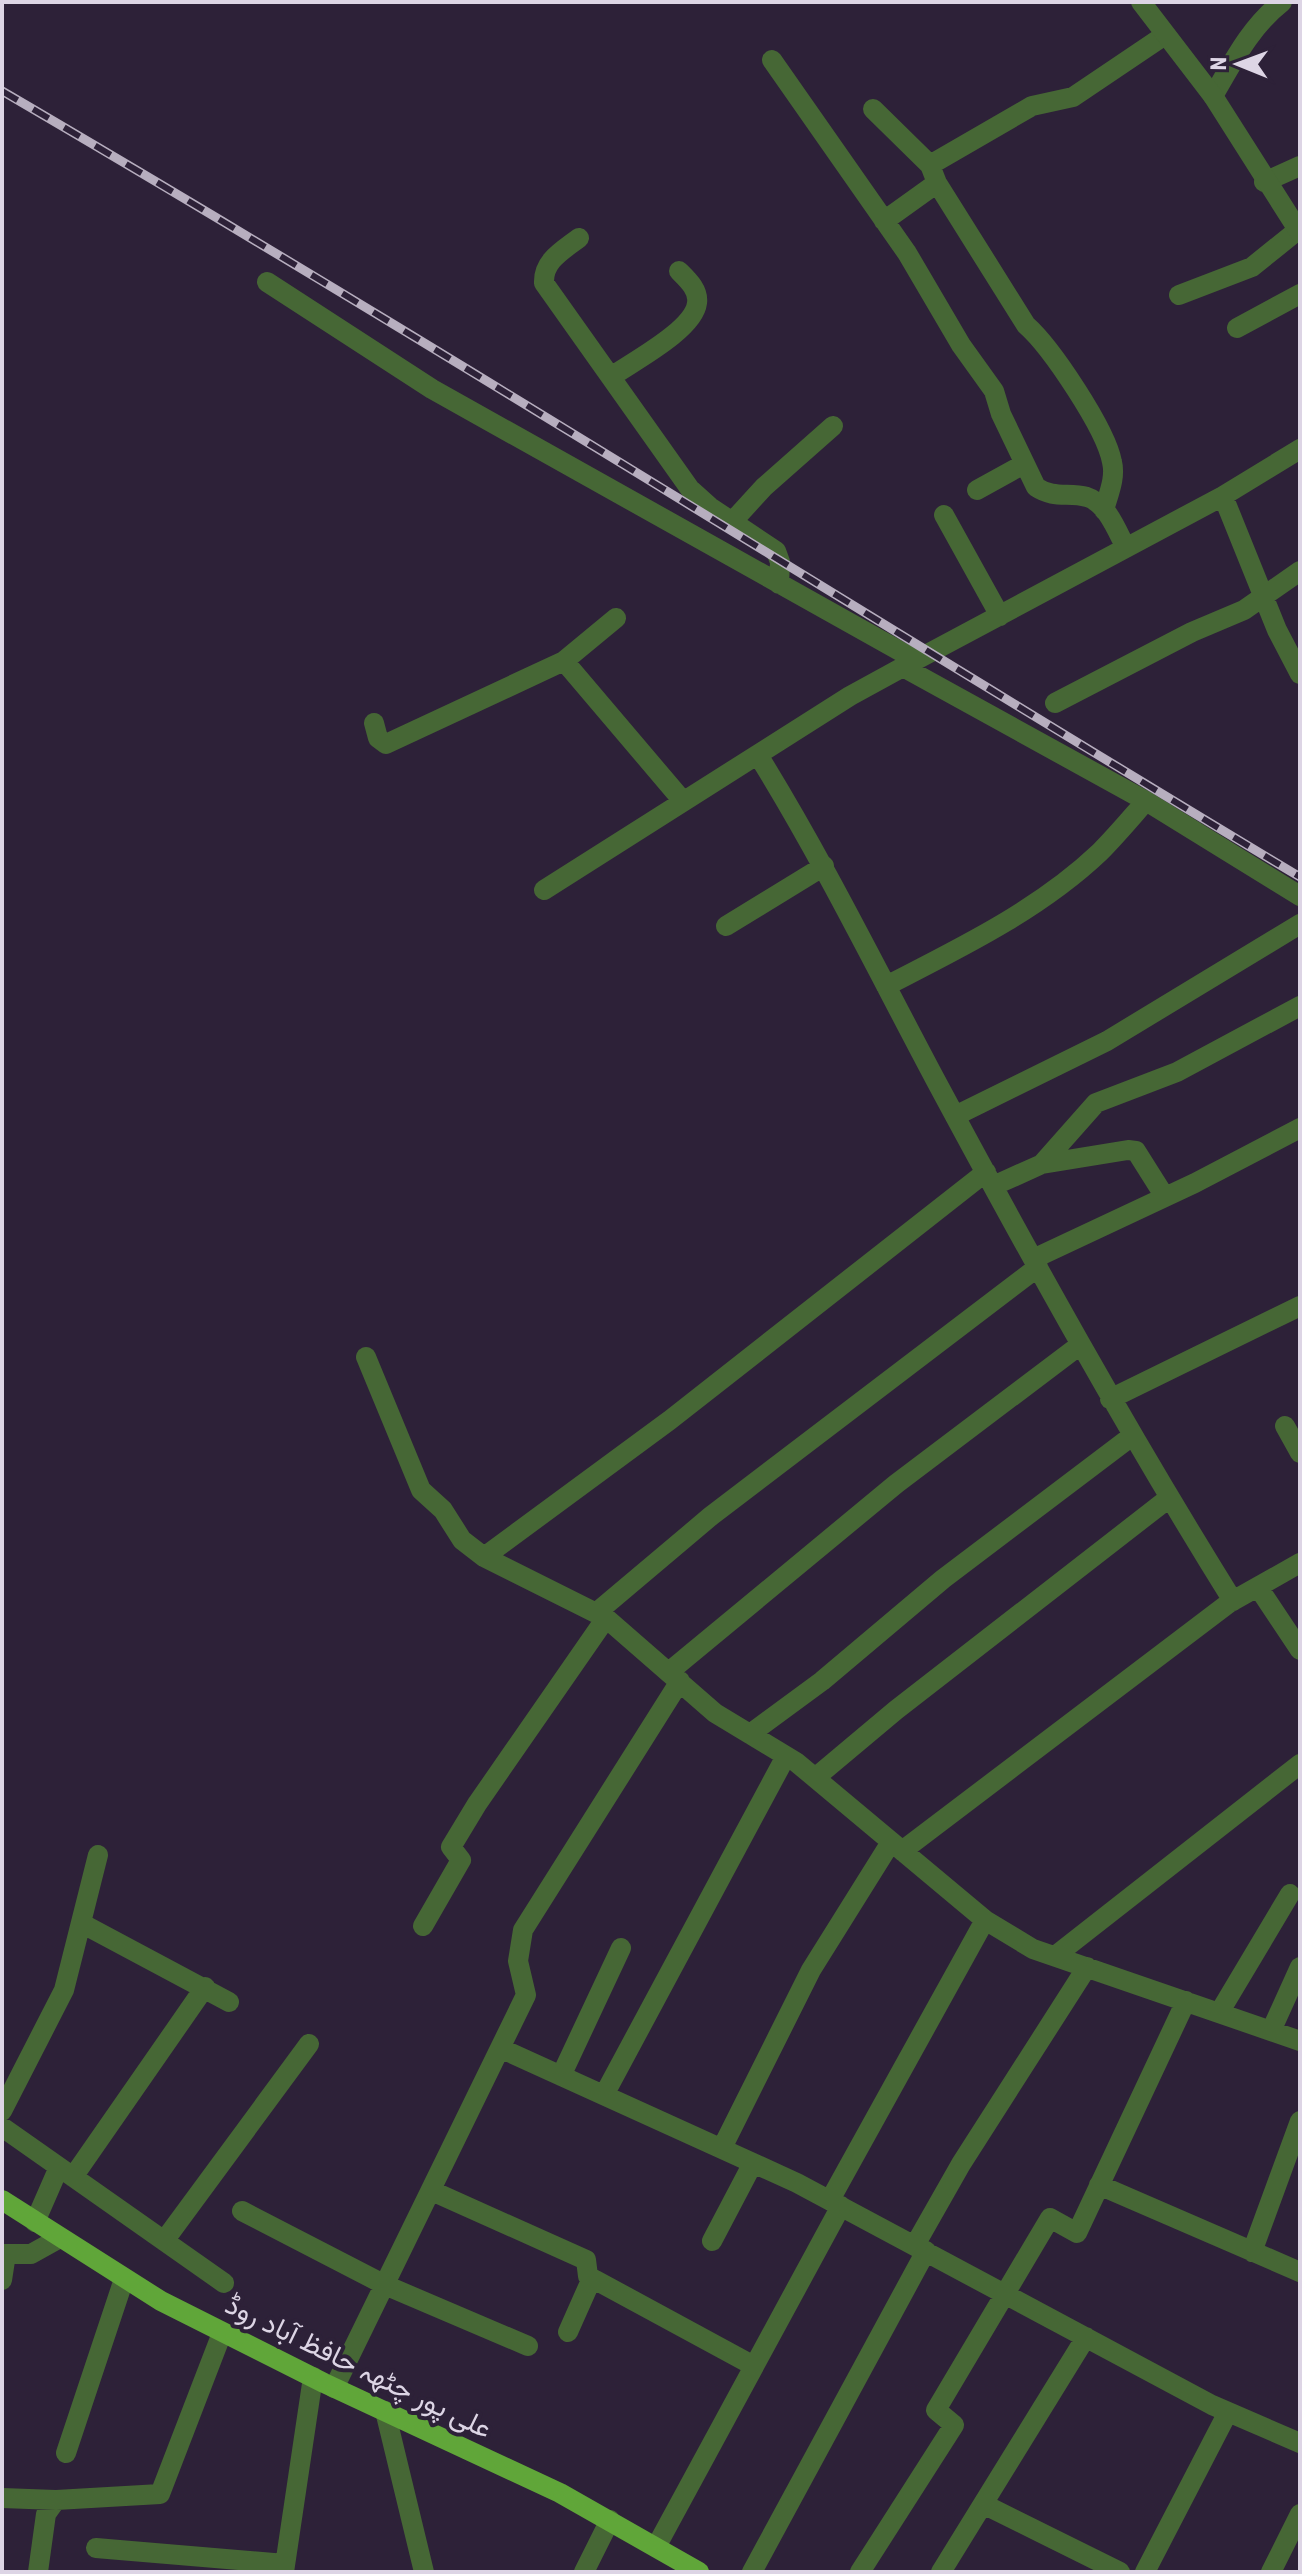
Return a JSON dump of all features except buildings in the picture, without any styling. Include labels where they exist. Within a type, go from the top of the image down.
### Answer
[{"type":"main road","name":"علی پور چٹھہ حافظ آباد روڈ","points":[[2,2200],[124,2279],[222,2333],[560,2493],[691,2569]]},
{"type":"street","points":[[1141,2],[1213,96],[1264,182],[1299,232],[1252,267],[1179,295]]},
{"type":"street","points":[[1213,96],[1243,44],[1264,17],[1282,2]]},
{"type":"street","points":[[884,221],[933,174],[1032,106],[1073,97],[1165,35]]},
{"type":"street","points":[[772,60],[884,221],[961,345],[994,391],[1036,487],[1046,494],[1086,497],[1104,510],[1126,548]]},
{"type":"street","points":[[873,109],[933,174],[1026,325],[1042,339],[1099,429],[1112,459],[1114,474],[1104,510]]},
{"type":"street","points":[[1264,182],[1300,166]]},
{"type":"street","points":[[579,238],[551,260],[544,270],[544,283],[690,489],[776,551],[780,562],[779,584]]},
{"type":"street","points":[[611,377],[691,320],[698,301],[693,286],[679,271]]},
{"type":"street","points":[[267,282],[432,389],[779,584],[1300,896]]},
{"type":"street","points":[[1237,328],[1300,294]]},
{"type":"street","points":[[732,522],[764,487],[833,426]]},
{"type":"street","points":[[544,890],[850,696],[1223,496],[1300,449]]},
{"type":"street","points":[[977,490],[1024,464]]},
{"type":"street","points":[[1223,496],[1300,674]]},
{"type":"street","points":[[944,515],[1000,616]]},
{"type":"street","points":[[1055,703],[1192,632],[1244,610],[1300,571]]},
{"type":"street","points":[[374,723],[378,738],[386,744],[564,661],[616,618]]},
{"type":"street","points":[[564,661],[682,800]]},
{"type":"street","points":[[758,755],[824,866],[955,1116],[1110,1399],[1233,1601]]},
{"type":"street","points":[[886,986],[986,934],[1039,900],[1100,852],[1146,801]]},
{"type":"street","points":[[726,926],[824,866]]},
{"type":"street","points":[[955,1116],[1107,1041],[1300,924]]},
{"type":"street","points":[[1042,1164],[1096,1103],[1177,1072],[1300,1006]]},
{"type":"street","points":[[423,1926],[461,1860],[451,1847],[601,1616],[711,1516],[1036,1263],[1300,1128]]},
{"type":"street","points":[[484,1557],[989,1179],[1042,1164],[1136,1151],[1165,1197]]},
{"type":"street","points":[[1110,1399],[1300,1306]]},
{"type":"street","points":[[334,2388],[526,1995],[518,1961],[523,1930],[675,1676],[896,1484],[1080,1345]]},
{"type":"street","points":[[366,1357],[421,1490],[443,1510],[462,1540],[484,1557],[601,1616],[715,1713],[786,1756],[985,1920],[1033,1949],[1300,2041]]},
{"type":"street","points":[[1285,1426],[1300,1453]]},
{"type":"street","points":[[750,1734],[822,1681],[943,1579],[1132,1436]]},
{"type":"street","points":[[815,1778],[896,1710],[1169,1498]]},
{"type":"street","points":[[722,2148],[811,1970],[896,1846],[1233,1601],[1300,1563]]},
{"type":"street","points":[[1258,1587],[1300,1650]]},
{"type":"street","points":[[604,2095],[786,1756]]},
{"type":"street","points":[[1055,1956],[1300,1764]]},
{"type":"street","points":[[2,2111],[64,1990],[98,1855]]},
{"type":"street","points":[[1219,2013],[1290,1894]]},
{"type":"street","points":[[656,2547],[754,2366],[985,1920]]},
{"type":"street","points":[[81,1923],[229,2002]]},
{"type":"street","points":[[561,2076],[621,1948]]},
{"type":"street","points":[[752,2572],[961,2164],[1087,1967]]},
{"type":"street","points":[[1271,2031],[1300,1967]]},
{"type":"street","points":[[35,2222],[66,2172],[205,1987]]},
{"type":"street","points":[[860,2572],[954,2425],[936,2410],[1050,2218],[1077,2233],[1186,2001]]},
{"type":"street","points":[[164,2241],[309,2044]]},
{"type":"street","points":[[502,2049],[836,2203],[1228,2412],[1300,2443]]},
{"type":"street","points":[[1252,2252],[1300,2121]]},
{"type":"street","points":[[2,2127],[224,2283]]},
{"type":"street","points":[[712,2241],[753,2163]]},
{"type":"street","points":[[1099,2185],[1300,2272]]},
{"type":"street","points":[[432,2191],[586,2260],[588,2276],[754,2366]]},
{"type":"street","points":[[242,2211],[385,2285],[528,2346]]},
{"type":"street","points":[[2,2280],[4,2254],[31,2254],[58,2239]]},
{"type":"street","points":[[568,2332],[592,2278]]},
{"type":"street","points":[[66,2453],[124,2279]]},
{"type":"street","points":[[2,2498],[56,2500],[160,2494],[222,2333]]},
{"type":"street","points":[[941,2572],[1086,2337]]},
{"type":"street","points":[[96,2548],[284,2568],[313,2377]]},
{"type":"street","points":[[385,2411],[424,2572]]},
{"type":"street","points":[[1145,2572],[1228,2412]]},
{"type":"street","points":[[38,2572],[46,2514],[56,2500]]},
{"type":"street","points":[[983,2504],[1120,2572]]},
{"type":"street","points":[[1271,2572],[1300,2514]]},
{"type":"street","points":[[584,2572],[610,2520]]},
{"type":"railway","points":[[2,91],[328,285],[1300,877]]}]
